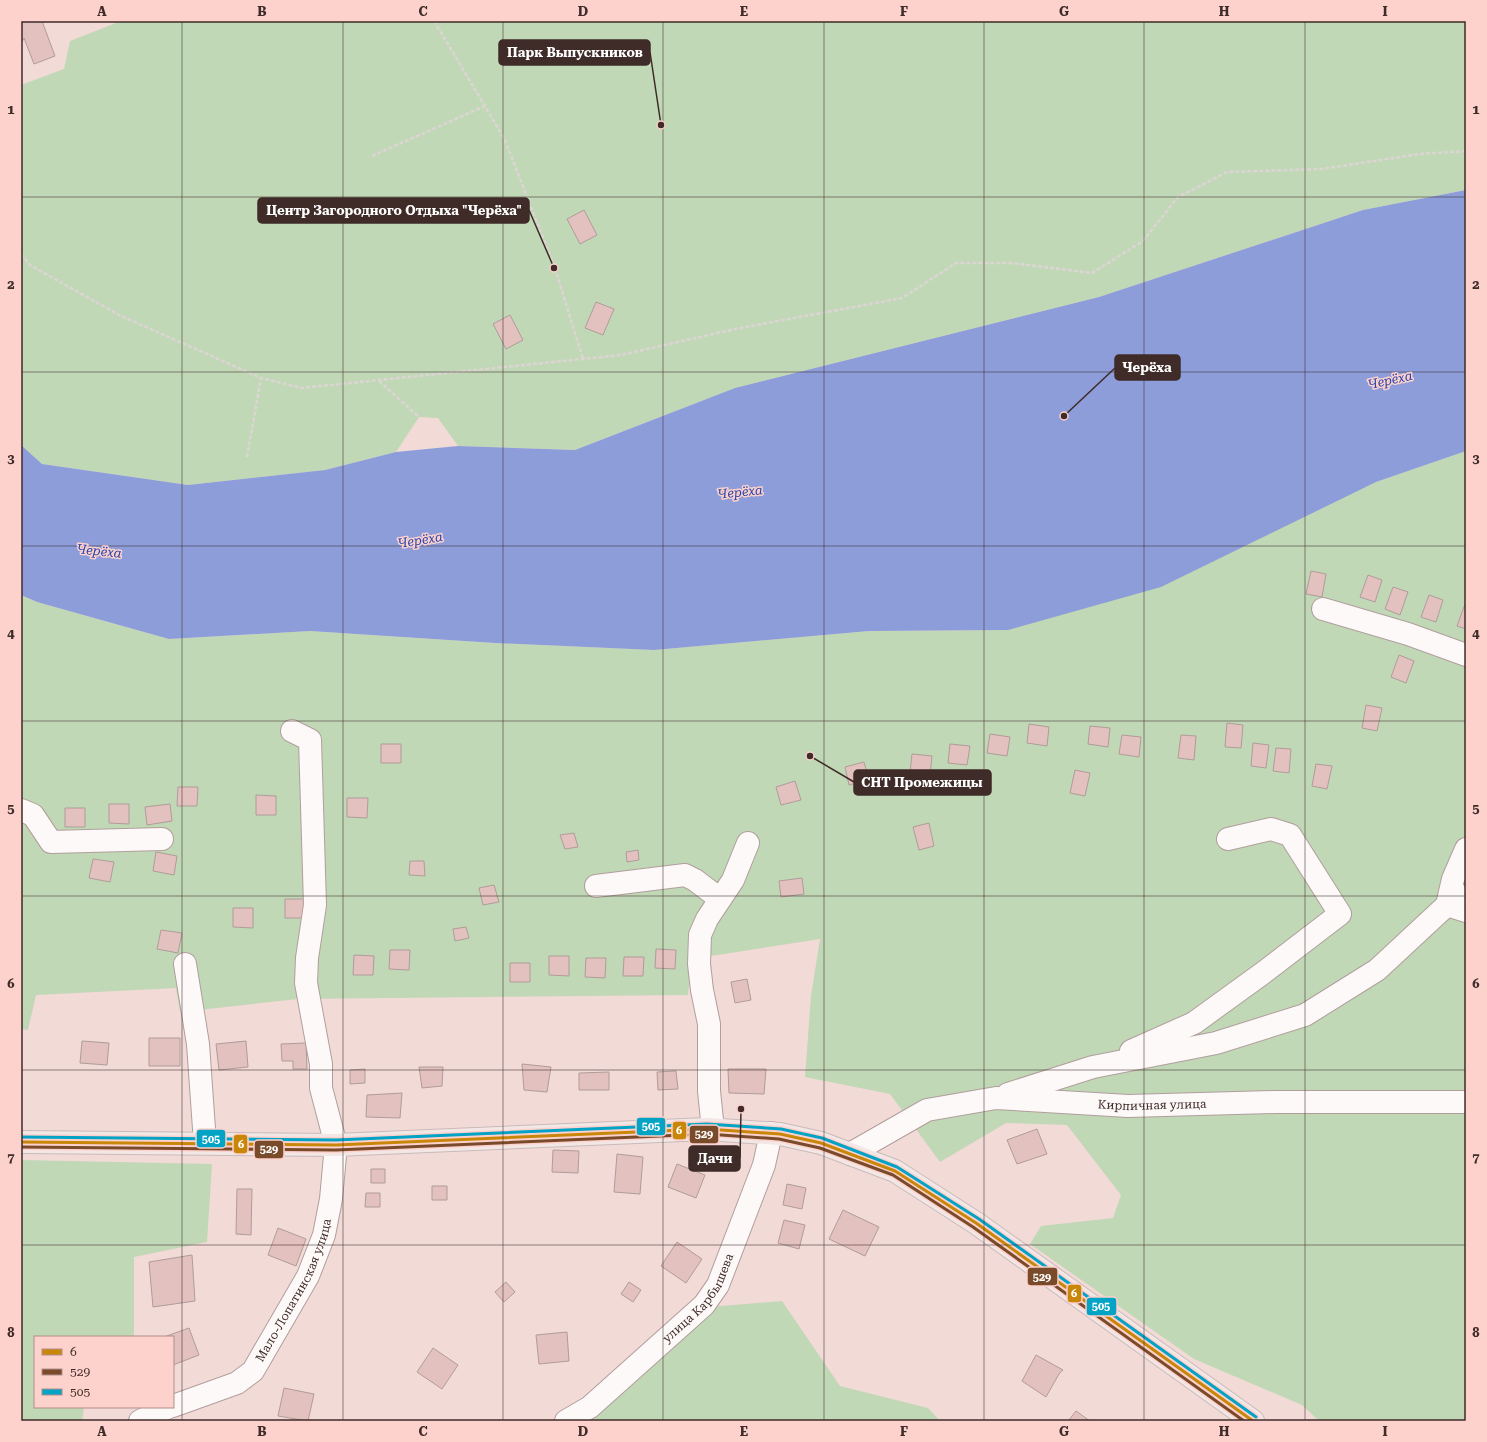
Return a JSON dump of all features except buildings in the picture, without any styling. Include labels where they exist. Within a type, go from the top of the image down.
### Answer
[{"type":"main road","points":[[21,1142],[336,1145],[713,1130],[771,1133],[821,1143],[895,1171],[976,1223],[1253,1421]]},
{"type":"street","points":[[1323,609],[1408,634],[1466,655]]},
{"type":"street","points":[[292,730],[310,740],[313,880],[315,905],[306,982],[320,1064],[321,1088],[336,1145]]},
{"type":"street","points":[[21,810],[33,815],[51,842],[162,839]]},
{"type":"street","points":[[996,1098],[1093,1067],[1194,1023],[1264,973],[1340,914],[1290,835],[1271,829],[1228,839]]},
{"type":"street","points":[[713,1130],[709,1091],[709,1024],[702,990],[699,964],[700,935],[707,919],[733,880],[748,843]]},
{"type":"street","points":[[1456,908],[1453,879],[1466,849]]},
{"type":"street","points":[[596,886],[686,875],[695,880],[720,900]]},
{"type":"street","points":[[1093,1067],[1216,1043],[1305,1015],[1377,970],[1456,908],[1461,885],[1466,885]]},
{"type":"street","points":[[186,964],[198,1044],[205,1144]]},
{"type":"street","name":"Кирпичная улица","points":[[850,1154],[927,1110],[996,1098],[1128,1106],[1283,1102],[1466,1102]]},
{"type":"street","name":"улица Карбышева","points":[[566,1421],[590,1407],[704,1304],[718,1285],[764,1164],[771,1133]]},
{"type":"street","name":"Мало-Лопатинская улица","points":[[174,1406],[237,1382],[253,1371],[308,1276],[324,1235],[331,1199],[336,1145]]},
{"type":"street","points":[[140,1421],[167,1408]]},
{"type":"path","points":[[434,21],[504,138],[555,268],[583,358]]},
{"type":"path","points":[[372,156],[485,106]]},
{"type":"path","points":[[21,254],[30,266],[119,315],[261,378],[302,388],[379,381],[621,354],[735,328],[902,298],[956,263],[1012,263],[1092,273],[1143,241],[1178,197],[1227,172],[1322,169],[1419,154],[1466,151]]},
{"type":"path","points":[[247,457],[261,378]]},
{"type":"path","points":[[379,381],[419,417]]},
{"type":"green space","points":[[121,21],[1466,21],[1466,190],[1363,210],[1099,297],[735,388],[575,450],[458,446],[438,418],[419,417],[396,452],[325,470],[188,485],[42,464],[21,445],[21,85],[64,69],[70,41]]},
{"type":"green space","points":[[1466,451],[1466,1421],[1319,1421],[1302,1405],[1194,1359],[1030,1244],[1041,1226],[1113,1218],[1121,1195],[1067,1125],[1006,1123],[940,1162],[890,1094],[805,1077],[811,996],[820,939],[692,959],[688,995],[298,999],[180,1012],[176,988],[36,995],[28,1030],[21,1029],[21,595],[37,602],[169,639],[310,631],[495,643],[654,650],[869,631],[1008,630],[1376,482]]},
{"type":"green space","points":[[21,1160],[212,1164],[207,1242],[134,1257],[134,1336],[34,1336],[34,1408],[84,1408],[82,1421],[21,1421]]},
{"type":"green space","points":[[782,1301],[840,1386],[928,1408],[940,1421],[572,1421],[696,1308]]},
{"type":"water","name":"Черёха","points":[[1466,190],[1466,451],[1376,482],[1161,587],[1008,630],[869,631],[654,650],[495,643],[310,631],[169,639],[37,602],[21,595],[21,445],[42,464],[188,485],[325,470],[396,452],[458,446],[575,450],[735,388],[1099,297],[1363,210]]},
{"type":"transit line","name":"505","points":[[21,1137],[336,1140],[707,1124],[781,1129],[822,1138],[897,1167],[979,1219],[1256,1417]]},
{"type":"transit line","name":"6","points":[[21,1142],[336,1145],[707,1129],[780,1134],[821,1143],[895,1171],[976,1223],[1253,1421]]},
{"type":"transit line","name":"529","points":[[21,1147],[336,1150],[707,1134],[779,1139],[820,1148],[893,1175],[973,1227],[1244,1421]]},
{"type":"place","name":"Парк Выпускников","points":[[661,125]]},
{"type":"place","name":"Центр Загородного Отдыха \"Черёха\"","points":[[554,268]]},
{"type":"place","name":"Черёха","points":[[1064,416]]},
{"type":"place","name":"СНТ Промежицы","points":[[810,756]]},
{"type":"place","name":"Дачи","points":[[741,1109]]}]
